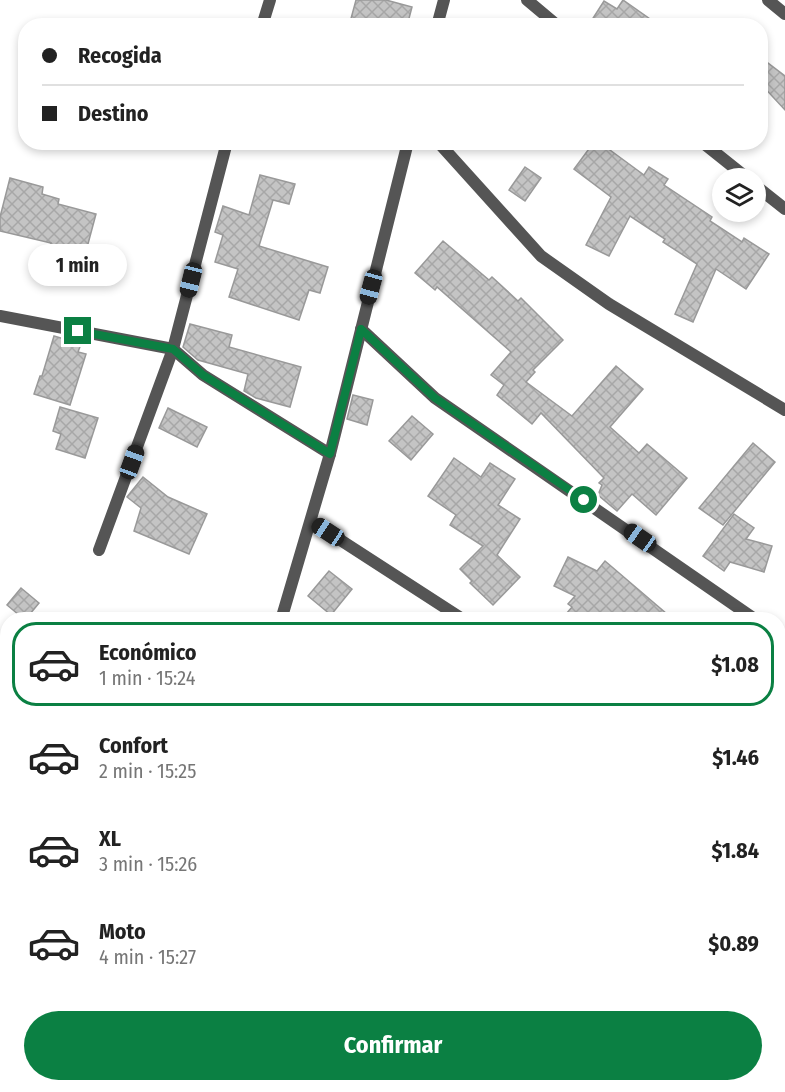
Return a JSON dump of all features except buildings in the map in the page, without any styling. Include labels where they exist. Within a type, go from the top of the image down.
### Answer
[{"type":"street","points":[[264,18],[270,0]]},
{"type":"street","points":[[439,18],[444,0]]},
{"type":"street","points":[[527,0],[548,18]]},
{"type":"street","points":[[768,0],[785,14]]},
{"type":"street","points":[[99,550],[173,349],[225,150]]},
{"type":"street","points":[[283,612],[330,454],[406,150]]},
{"type":"street","points":[[445,150],[541,256],[609,304],[785,410]]},
{"type":"street","points":[[712,150],[734,168]]},
{"type":"street","points":[[766,194],[785,209]]},
{"type":"street","points":[[0,316],[173,349],[203,375],[330,454]]},
{"type":"street","points":[[361,329],[435,398],[744,612]]},
{"type":"street","points":[[311,521],[452,612]]},
{"type":"route","points":[[78,331],[173,349],[203,375],[330,454],[361,329],[435,398],[584,500]]}]
